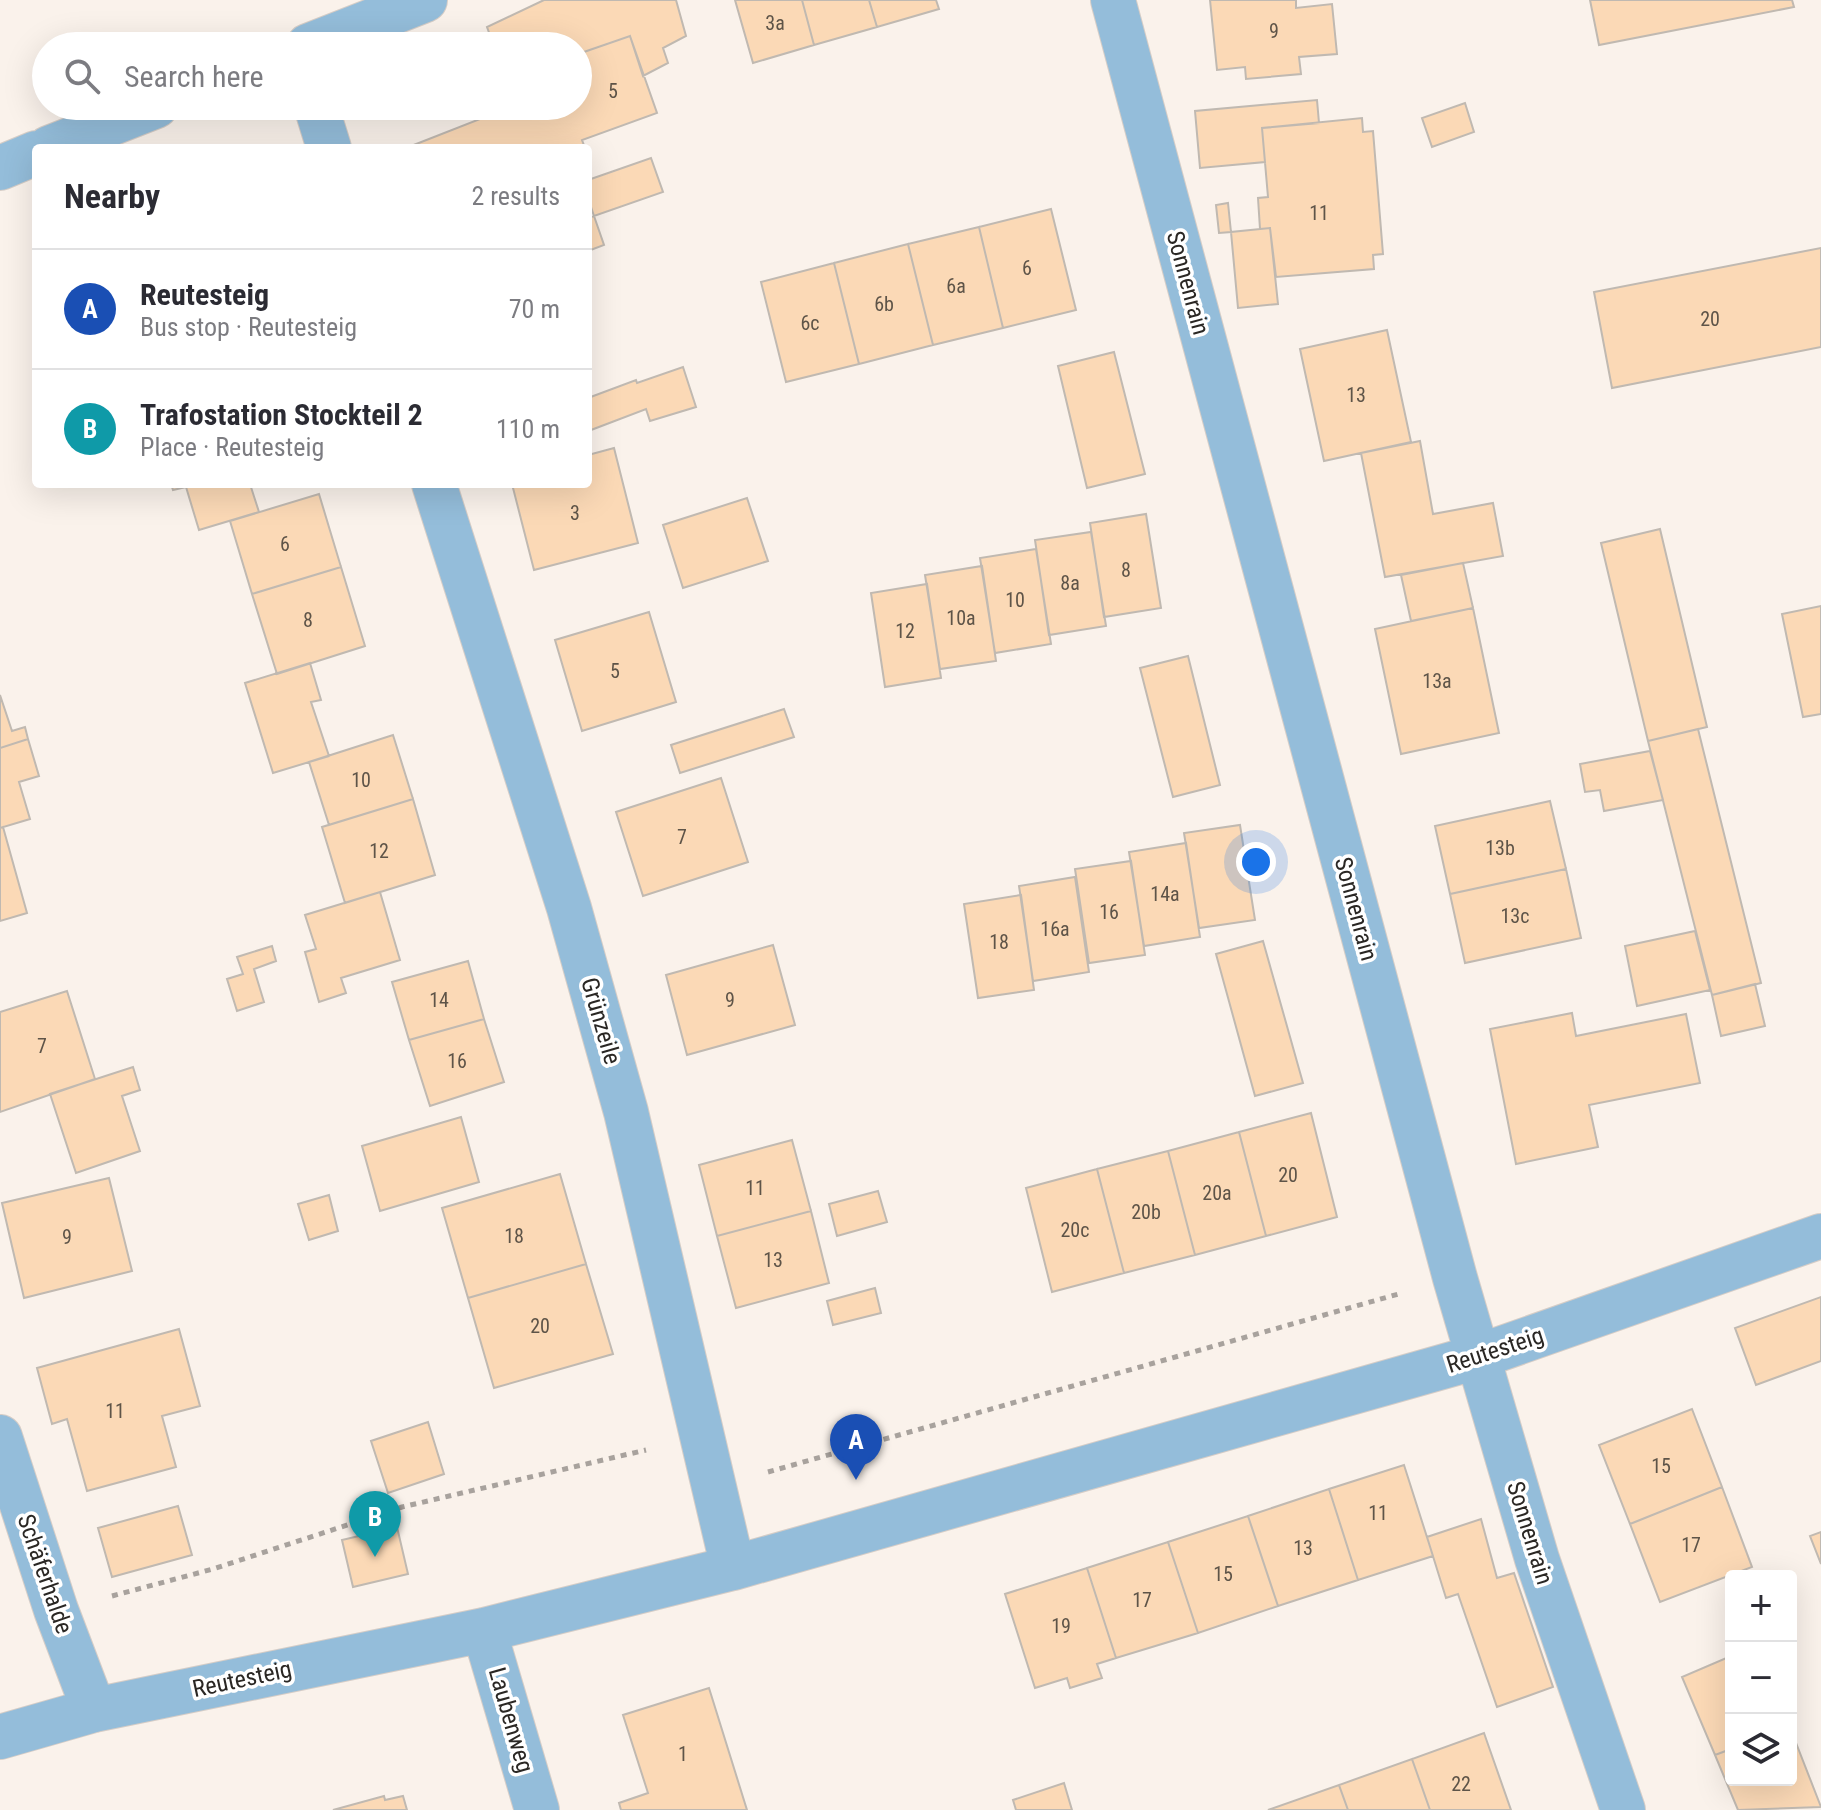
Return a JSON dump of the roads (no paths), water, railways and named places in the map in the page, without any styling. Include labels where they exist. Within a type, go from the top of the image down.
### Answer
[{"type":"street","points":[[344,32],[425,0]]},
{"type":"street","name":"Sonnenrain","points":[[1113,0],[1477,1357],[1537,1559],[1623,1810]]},
{"type":"street","points":[[59,144],[120,120]]},
{"type":"street","points":[[320,120],[328,144]]},
{"type":"street","points":[[0,168],[32,155]]},
{"type":"street","name":"Grünzeile","points":[[435,488],[577,937],[626,1112],[733,1568]]},
{"type":"street","name":"Reutesteig","points":[[0,1737],[94,1710],[484,1630],[733,1568],[1477,1357],[1821,1236]]},
{"type":"street","name":"Schäferhalde","points":[[0,1437],[56,1610],[94,1710]]},
{"type":"street","name":"Laubenweg","points":[[484,1630],[537,1810]]},
{"type":"place","name":"Reutesteig","points":[[856,1480]]},
{"type":"place","name":"Trafostation Stockteil 2","points":[[375,1557]]}]
